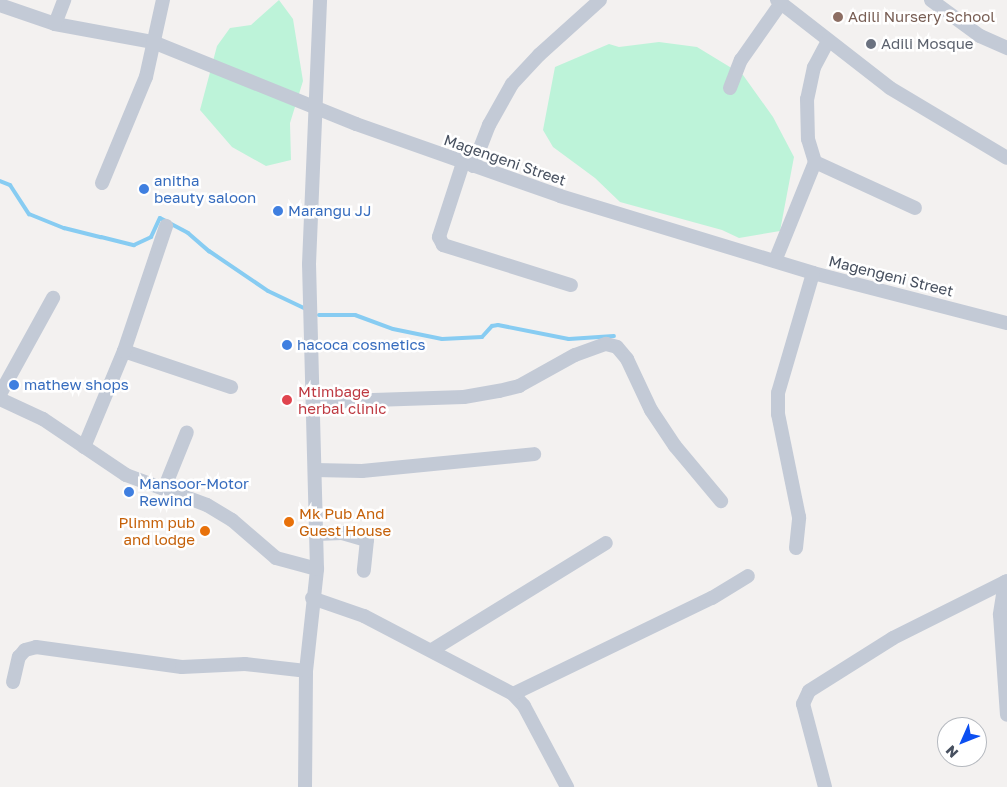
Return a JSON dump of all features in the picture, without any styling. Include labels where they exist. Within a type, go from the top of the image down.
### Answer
[{"type":"street","points":[[55,24],[64,0]]},
{"type":"street","points":[[102,184],[146,77],[163,0]]},
{"type":"street","points":[[305,787],[306,671],[312,598],[317,569],[310,264],[320,0]]},
{"type":"street","points":[[571,285],[442,245],[439,237],[468,165],[512,84],[539,55],[600,0]]},
{"type":"street","points":[[931,0],[980,36],[1007,48]]},
{"type":"street","points":[[730,88],[742,60],[787,3],[828,41],[919,107],[1007,158]]},
{"type":"street","name":"Magengeni Street","points":[[0,5],[55,24],[153,42],[317,109],[468,165],[628,218],[775,260],[813,273],[1007,323]]},
{"type":"street","points":[[775,260],[815,162],[808,139],[807,99],[814,67],[828,41]]},
{"type":"street","points":[[815,162],[915,208]]},
{"type":"street","points":[[84,447],[124,351],[166,226]]},
{"type":"street","points":[[796,548],[799,517],[779,422],[778,393],[813,273]]},
{"type":"street","points":[[0,394],[53,298]]},
{"type":"street","points":[[313,402],[464,397],[499,391],[519,386],[575,355],[606,344],[617,347],[627,359],[651,410],[675,446],[721,501]]},
{"type":"street","points":[[124,351],[231,386]]},
{"type":"street","points":[[0,399],[43,419],[126,475],[207,505],[232,520],[276,558],[317,569]]},
{"type":"street","points":[[164,489],[187,432]]},
{"type":"street","points":[[315,470],[362,471],[534,454]]},
{"type":"street","points":[[316,534],[342,533],[367,540],[364,571]]},
{"type":"street","points":[[432,650],[606,543]]},
{"type":"street","points":[[513,694],[712,598],[748,576]]},
{"type":"street","points":[[1006,582],[1000,615],[1004,632],[1007,715]]},
{"type":"street","points":[[825,787],[803,704],[809,691],[893,638],[1006,582]]},
{"type":"street","points":[[312,598],[364,616],[513,694],[524,706],[567,787]]},
{"type":"street","points":[[13,682],[19,657],[25,650],[36,647],[182,666],[245,664],[306,671]]},
{"type":"green space","points":[[279,0],[293,19],[303,81],[290,123],[291,160],[266,166],[232,147],[200,110],[217,46],[230,28],[251,25]]},
{"type":"green space","points":[[659,42],[697,47],[743,75],[773,117],[794,157],[780,231],[739,238],[722,230],[620,202],[595,178],[553,147],[543,130],[555,67],[609,44],[619,47]]},
{"type":"waterway","points":[[0,181],[10,185],[29,214],[64,228],[134,245],[151,237],[160,218],[188,233],[209,251],[268,291],[306,309]]},
{"type":"waterway","points":[[319,315],[355,315],[393,329],[442,339],[482,337],[492,326],[498,325],[569,339],[614,336]]},
{"type":"place","name":"Adili Nursery School","points":[[838,17]]},
{"type":"place","name":"Adili Mosque","points":[[871,44]]},
{"type":"place","name":"anitha beauty saloon","points":[[144,189]]},
{"type":"place","name":"Marangu JJ","points":[[278,211]]},
{"type":"place","name":"hacoca cosmetics","points":[[287,345]]},
{"type":"place","name":"mathew shops","points":[[14,385]]},
{"type":"place","name":"Mtimbage herbal clinic","points":[[287,400]]},
{"type":"place","name":"Mansoor-Motor Rewind","points":[[129,492]]},
{"type":"place","name":"Mk Pub And Guest House","points":[[289,522]]},
{"type":"place","name":"Plimm pub and lodge","points":[[205,531]]}]
